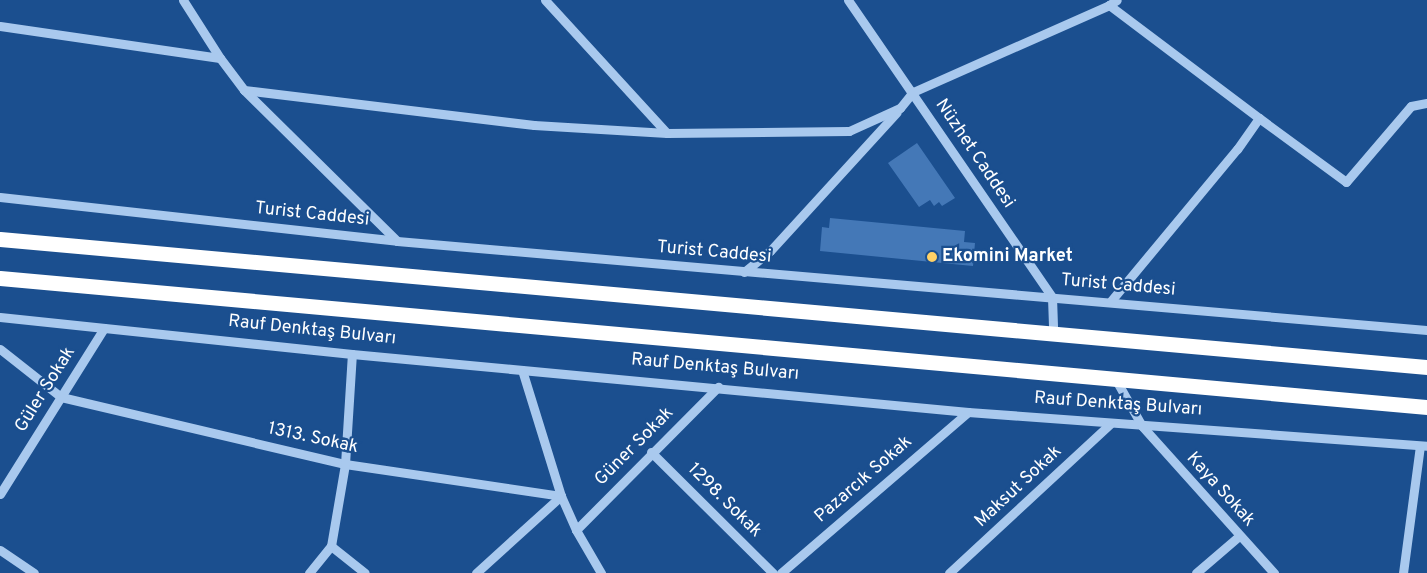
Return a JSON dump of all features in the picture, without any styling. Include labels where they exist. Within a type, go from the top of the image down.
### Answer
[{"type":"highway","points":[[0,239],[1427,367]]},
{"type":"highway","name":"Rauf Denktaş Bulvarı","points":[[0,278],[1427,407]]},
{"type":"street","points":[[183,0],[220,58],[244,90],[396,241]]},
{"type":"street","points":[[545,0],[667,133]]},
{"type":"street","name":"Nüzhet Caddesi","points":[[848,0],[1052,297]]},
{"type":"street","points":[[744,272],[770,251],[913,92],[1113,3],[1259,118],[1346,182],[1410,106],[1427,103]]},
{"type":"street","points":[[0,26],[220,58]]},
{"type":"street","points":[[244,90],[534,125],[667,133],[849,130],[900,108]]},
{"type":"street","points":[[1112,301],[1237,149],[1259,118]]},
{"type":"street","name":"Turist Caddesi","points":[[0,197],[396,241],[744,272],[1112,301],[1427,330]]},
{"type":"street","points":[[1052,297],[1053,333]]},
{"type":"street","name":"Rauf Denktaş Bulvarı","points":[[0,317],[352,354],[968,412],[1424,446]]},
{"type":"street","name":"Güler Sokak","points":[[0,494],[104,328]]},
{"type":"street","points":[[0,349],[61,398]]},
{"type":"street","points":[[310,573],[331,546],[345,464],[352,354]]},
{"type":"street","points":[[522,370],[561,496],[576,530],[601,573]]},
{"type":"street","name":"Kaya Sokak","points":[[1116,380],[1142,426],[1274,573]]},
{"type":"street","name":"Güner Sokak","points":[[576,530],[651,452],[718,387]]},
{"type":"street","name":"1313. Sokak","points":[[61,398],[345,464],[561,496]]},
{"type":"street","name":"Pazarcık Sokak","points":[[781,573],[968,412]]},
{"type":"street","name":"Maksut Sokak","points":[[950,573],[1110,424]]},
{"type":"street","points":[[1403,573],[1424,446]]},
{"type":"street","name":"1298. Sokak","points":[[651,452],[773,573]]},
{"type":"street","points":[[476,573],[561,496]]},
{"type":"street","points":[[1196,573],[1239,536]]},
{"type":"street","points":[[331,546],[365,573]]},
{"type":"street","points":[[0,550],[34,573]]},
{"type":"building","points":[[917,143],[955,198],[942,206],[939,202],[934,206],[930,200],[919,207],[888,163]]},
{"type":"building","points":[[830,218],[965,231],[964,242],[975,243],[973,266],[820,251],[822,227],[829,228]]},
{"type":"place","name":"Ekomini Market","points":[[932,257]]}]
